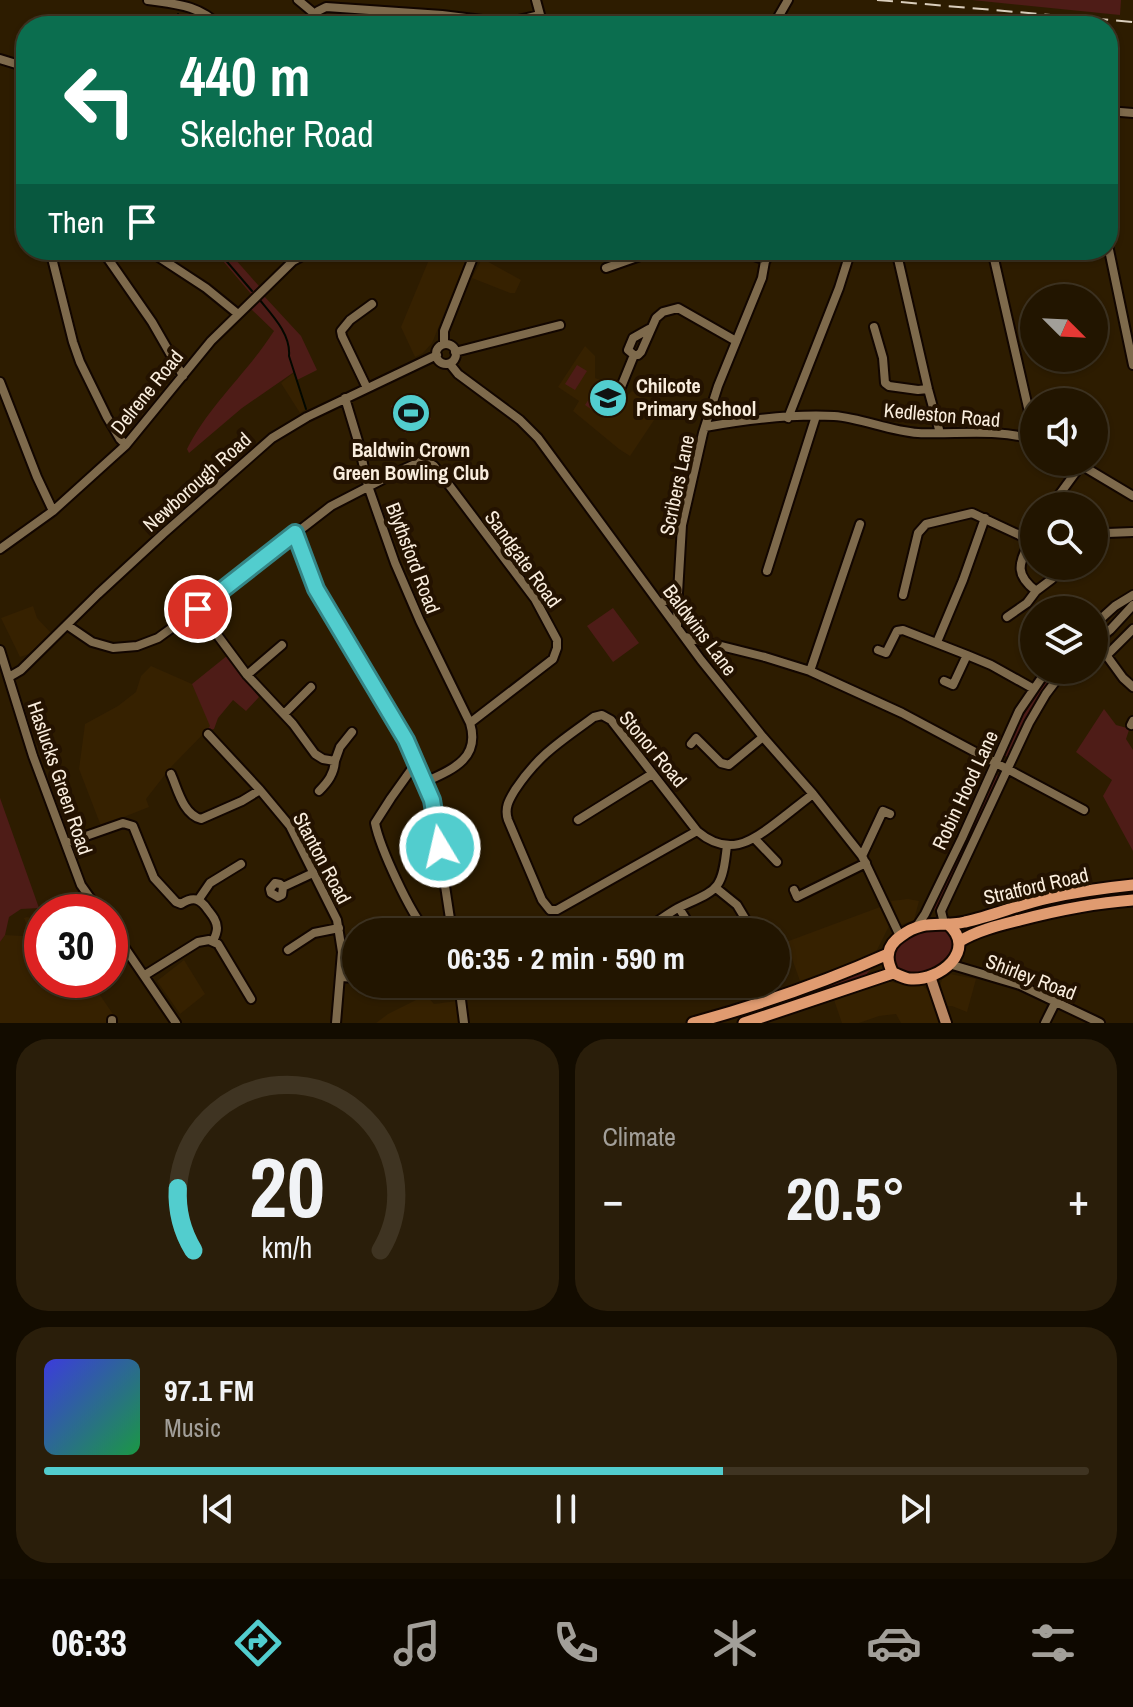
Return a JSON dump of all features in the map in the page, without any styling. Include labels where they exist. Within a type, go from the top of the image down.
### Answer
[{"type":"highway","name":"Stratford Road","points":[[946,924],[967,922],[1046,898],[1133,885]]},
{"type":"highway","name":"Stratford Road","points":[[960,941],[1003,924],[1062,909],[1133,900]]},
{"type":"highway","points":[[946,924],[958,934],[960,941],[958,951],[940,971],[930,976],[907,979],[893,973],[888,964],[888,954],[892,943],[917,926],[946,924]]},
{"type":"highway","points":[[693,1023],[765,1001],[888,954]]},
{"type":"highway","points":[[744,1023],[773,1019],[893,973]]},
{"type":"highway","points":[[765,1001],[773,1019]]},
{"type":"main road","points":[[930,976],[946,1023]]},
{"type":"street","points":[[148,0],[184,5],[209,16]]},
{"type":"street","points":[[298,0],[316,15],[322,8],[334,6],[418,16]]},
{"type":"street","points":[[536,0],[540,15],[536,16]]},
{"type":"street","points":[[52,260],[80,362],[113,428],[126,445]]},
{"type":"street","points":[[109,260],[152,322],[183,376]]},
{"type":"street","points":[[163,260],[238,314]]},
{"type":"street","points":[[444,344],[444,331],[471,260]]},
{"type":"street","points":[[606,268],[629,260]]},
{"type":"street","name":"Scribers Lane","points":[[677,627],[682,525],[705,427],[762,278],[766,260]]},
{"type":"street","points":[[788,418],[848,260]]},
{"type":"street","points":[[898,260],[940,433]]},
{"type":"street","points":[[994,260],[1024,388]]},
{"type":"street","points":[[1111,260],[1133,365]]},
{"type":"street","name":"Delrene Road","points":[[0,549],[53,511],[126,445],[211,341],[293,261]]},
{"type":"street","points":[[367,388],[341,331],[372,304]]},
{"type":"street","points":[[621,388],[634,355],[628,350],[633,338],[650,328],[659,314],[668,310],[678,308],[736,341]]},
{"type":"street","points":[[455,352],[560,325]]},
{"type":"street","points":[[874,327],[883,358],[885,383],[893,387],[928,389]]},
{"type":"street","points":[[444,344],[452,346],[455,352],[450,364],[441,362],[437,355],[438,348],[444,344]]},
{"type":"street","name":"Newborough Road","points":[[9,677],[21,670],[163,534],[290,425],[437,355]]},
{"type":"street","name":"Baldwins Lane","points":[[450,364],[458,374],[520,420],[538,438],[701,660],[864,860],[900,936]]},
{"type":"street","points":[[0,382],[53,511]]},
{"type":"street","name":"Blythsford Road","points":[[345,398],[368,486],[395,563],[470,723]]},
{"type":"street","points":[[767,571],[816,416]]},
{"type":"street","name":"Kedleston Road","points":[[705,427],[816,416],[846,417],[896,430],[990,433],[1020,438]]},
{"type":"street","name":"Sandgate Road","points":[[368,486],[420,462],[434,466],[535,599],[554,633],[557,648],[553,659],[470,723]]},
{"type":"street","points":[[1100,476],[1133,496]]},
{"type":"street","points":[[67,625],[80,636],[113,648],[137,646],[158,638],[331,506],[368,486]]},
{"type":"street","points":[[903,595],[903,578],[923,526],[967,513],[1020,531]]},
{"type":"street","points":[[937,642],[985,518]]},
{"type":"street","points":[[810,671],[860,524]]},
{"type":"street","points":[[1108,533],[1133,532]]},
{"type":"street","points":[[295,533],[316,589],[406,740],[425,782],[432,800],[450,918]]},
{"type":"street","points":[[1024,580],[1036,591]]},
{"type":"street","points":[[1007,617],[1014,608],[1027,603],[1036,591],[1052,580]]},
{"type":"street","points":[[660,604],[678,593]]},
{"type":"street","points":[[1108,613],[1133,595]]},
{"type":"street","points":[[1108,630],[1133,605]]},
{"type":"street","points":[[198,609],[247,675],[284,714],[315,754],[335,761]]},
{"type":"street","points":[[1108,613],[1119,612],[1123,617]]},
{"type":"street","points":[[878,650],[886,653],[897,631],[903,630],[991,665],[1034,689]]},
{"type":"street","points":[[1108,654],[1131,634]]},
{"type":"street","points":[[685,637],[810,671],[902,713],[1084,810]]},
{"type":"street","points":[[701,660],[710,643]]},
{"type":"street","points":[[247,675],[282,645]]},
{"type":"street","name":"Haslucks Green Road","points":[[0,650],[33,756],[87,894]]},
{"type":"street","points":[[944,681],[953,685],[967,655]]},
{"type":"street","points":[[1108,656],[1133,687]]},
{"type":"street","name":"Robin Hood Lane","points":[[917,926],[956,850],[1019,711],[1037,684]]},
{"type":"street","name":"Robin Hood Lane","points":[[946,924],[941,911],[1036,710],[1054,684]]},
{"type":"street","points":[[284,714],[311,687]]},
{"type":"street","name":"Stonor Road","points":[[697,831],[562,908],[550,910],[506,814],[509,800],[541,756],[594,717],[602,715],[611,720],[697,831],[713,842],[727,845]]},
{"type":"street","points":[[425,782],[453,769],[465,758],[472,742],[470,723]]},
{"type":"street","name":"Stanton Road","points":[[208,734],[290,826],[337,920],[342,952],[336,1023]]},
{"type":"street","points":[[320,786],[334,771],[340,747],[350,734],[356,743]]},
{"type":"street","points":[[691,744],[696,738],[721,763],[729,765],[763,737]]},
{"type":"street","points":[[416,763],[375,823],[384,851],[418,918]]},
{"type":"street","points":[[171,774],[187,809],[201,819],[260,790]]},
{"type":"street","points":[[578,820],[652,774]]},
{"type":"street","points":[[663,918],[716,888],[724,868],[727,845],[741,845],[755,839],[813,794]]},
{"type":"street","points":[[794,890],[797,897],[864,860],[883,811],[890,814]]},
{"type":"street","points":[[66,843],[123,823],[133,826],[154,878],[181,904],[199,899],[210,883],[242,865]]},
{"type":"street","points":[[755,839],[777,862]]},
{"type":"street","points":[[283,887],[313,873]]},
{"type":"street","points":[[716,888],[737,905],[745,918]]},
{"type":"street","points":[[199,899],[215,920],[217,928],[213,941]]},
{"type":"street","points":[[679,908],[685,918]]},
{"type":"street","points":[[300,955],[291,948],[314,933],[339,928]]},
{"type":"street","points":[[145,975],[198,942],[213,941],[251,999]]},
{"type":"street","points":[[128,951],[175,1023]]},
{"type":"street","name":"Shirley Road","points":[[949,964],[1020,985],[1100,1023]]},
{"type":"street","points":[[461,998],[464,1023]]},
{"type":"street","points":[[1045,1023],[1056,1001]]},
{"type":"shaded area","points":[[972,0],[1121,0],[1120,15]]},
{"type":"shaded area","points":[[236,260],[259,286],[251,294],[223,261]]},
{"type":"shaded area","points":[[429,260],[466,260],[432,343],[423,353],[415,357],[401,327]]},
{"type":"shaded area","points":[[481,260],[485,260],[521,280],[515,293],[510,293],[472,278]]},
{"type":"shaded area","points":[[264,296],[301,336],[317,370],[297,380],[294,372],[242,408],[189,453],[187,449],[206,418],[274,331],[251,309]]},
{"type":"shaded area","name":"Chilcote Primary School","points":[[585,346],[595,356],[595,378],[614,385],[613,390],[628,395],[632,391],[660,411],[630,456],[573,411],[579,401],[558,387]]},
{"type":"shaded area","points":[[577,365],[587,371],[575,390],[565,384]]},
{"type":"shaded area","points":[[295,372],[306,409],[300,413],[281,383]]},
{"type":"shaded area","name":"Baldwin Crown Green Bowling Club","points":[[417,393],[431,419],[405,433],[391,406]]},
{"type":"shaded area","points":[[591,396],[610,408],[604,418],[585,405]]},
{"type":"shaded area","points":[[33,606],[37,618],[51,633],[29,654],[20,657],[1,618]]},
{"type":"shaded area","points":[[613,608],[639,643],[613,662],[587,626]]},
{"type":"shaded area","points":[[228,655],[259,697],[246,711],[233,700],[218,718],[214,729],[206,731],[210,726],[192,684]]},
{"type":"shaded area","points":[[151,666],[192,684],[211,726],[171,767],[146,799],[149,807],[101,826],[79,769],[85,724],[136,692],[141,676]]},
{"type":"shaded area","points":[[1041,684],[1050,684],[1007,757],[1004,755],[1007,744],[1029,700]]},
{"type":"shaded area","points":[[1104,709],[1116,725],[1129,730],[1126,739],[1133,750],[1133,851],[1103,796],[1112,780],[1076,752]]},
{"type":"shaded area","points":[[997,774],[999,781],[938,909],[931,910],[994,776]]},
{"type":"shaded area","points":[[0,798],[34,894],[24,894],[24,909],[9,917],[0,942]]},
{"type":"shaded area","points":[[891,901],[919,901],[914,920],[900,925]]},
{"type":"shaded area","points":[[880,907],[889,926],[877,950],[869,956],[800,981],[790,953],[790,941]]},
{"type":"shaded area","points":[[944,927],[955,940],[952,953],[943,963],[916,974],[903,973],[892,964],[896,946],[902,940]]},
{"type":"shaded area","points":[[24,932],[24,998],[102,998],[115,1017],[108,1023],[0,1023],[0,942],[5,935],[23,936]]},
{"type":"shaded area","points":[[184,960],[205,994],[180,1014],[157,981]]},
{"type":"shaded area","points":[[879,963],[867,973],[868,976],[773,1007],[773,1003]]},
{"type":"shaded area","points":[[950,974],[976,979],[967,1012],[947,1006],[940,987],[942,979]]},
{"type":"shaded area","points":[[886,981],[923,986],[928,991],[940,1023],[901,1023],[896,1014],[859,1023],[842,1023],[834,1000]]},
{"type":"shaded area","points":[[420,998],[429,998],[434,1004],[457,1001],[460,1023],[376,1023]]},
{"type":"waterway","points":[[226,260],[252,291]]},
{"type":"waterway","points":[[259,299],[275,318],[287,340],[306,409]]},
{"type":"railway","points":[[877,0],[1063,16]]},
{"type":"railway","points":[[1118,21],[1133,22]]},
{"type":"place","name":"Chilcote Primary School","points":[[608,398]]},
{"type":"place","name":"Baldwin Crown Green Bowling Club","points":[[411,413]]},
{"type":"route","points":[[198,609],[295,533],[316,589],[406,740],[432,800],[440,847]]}]
